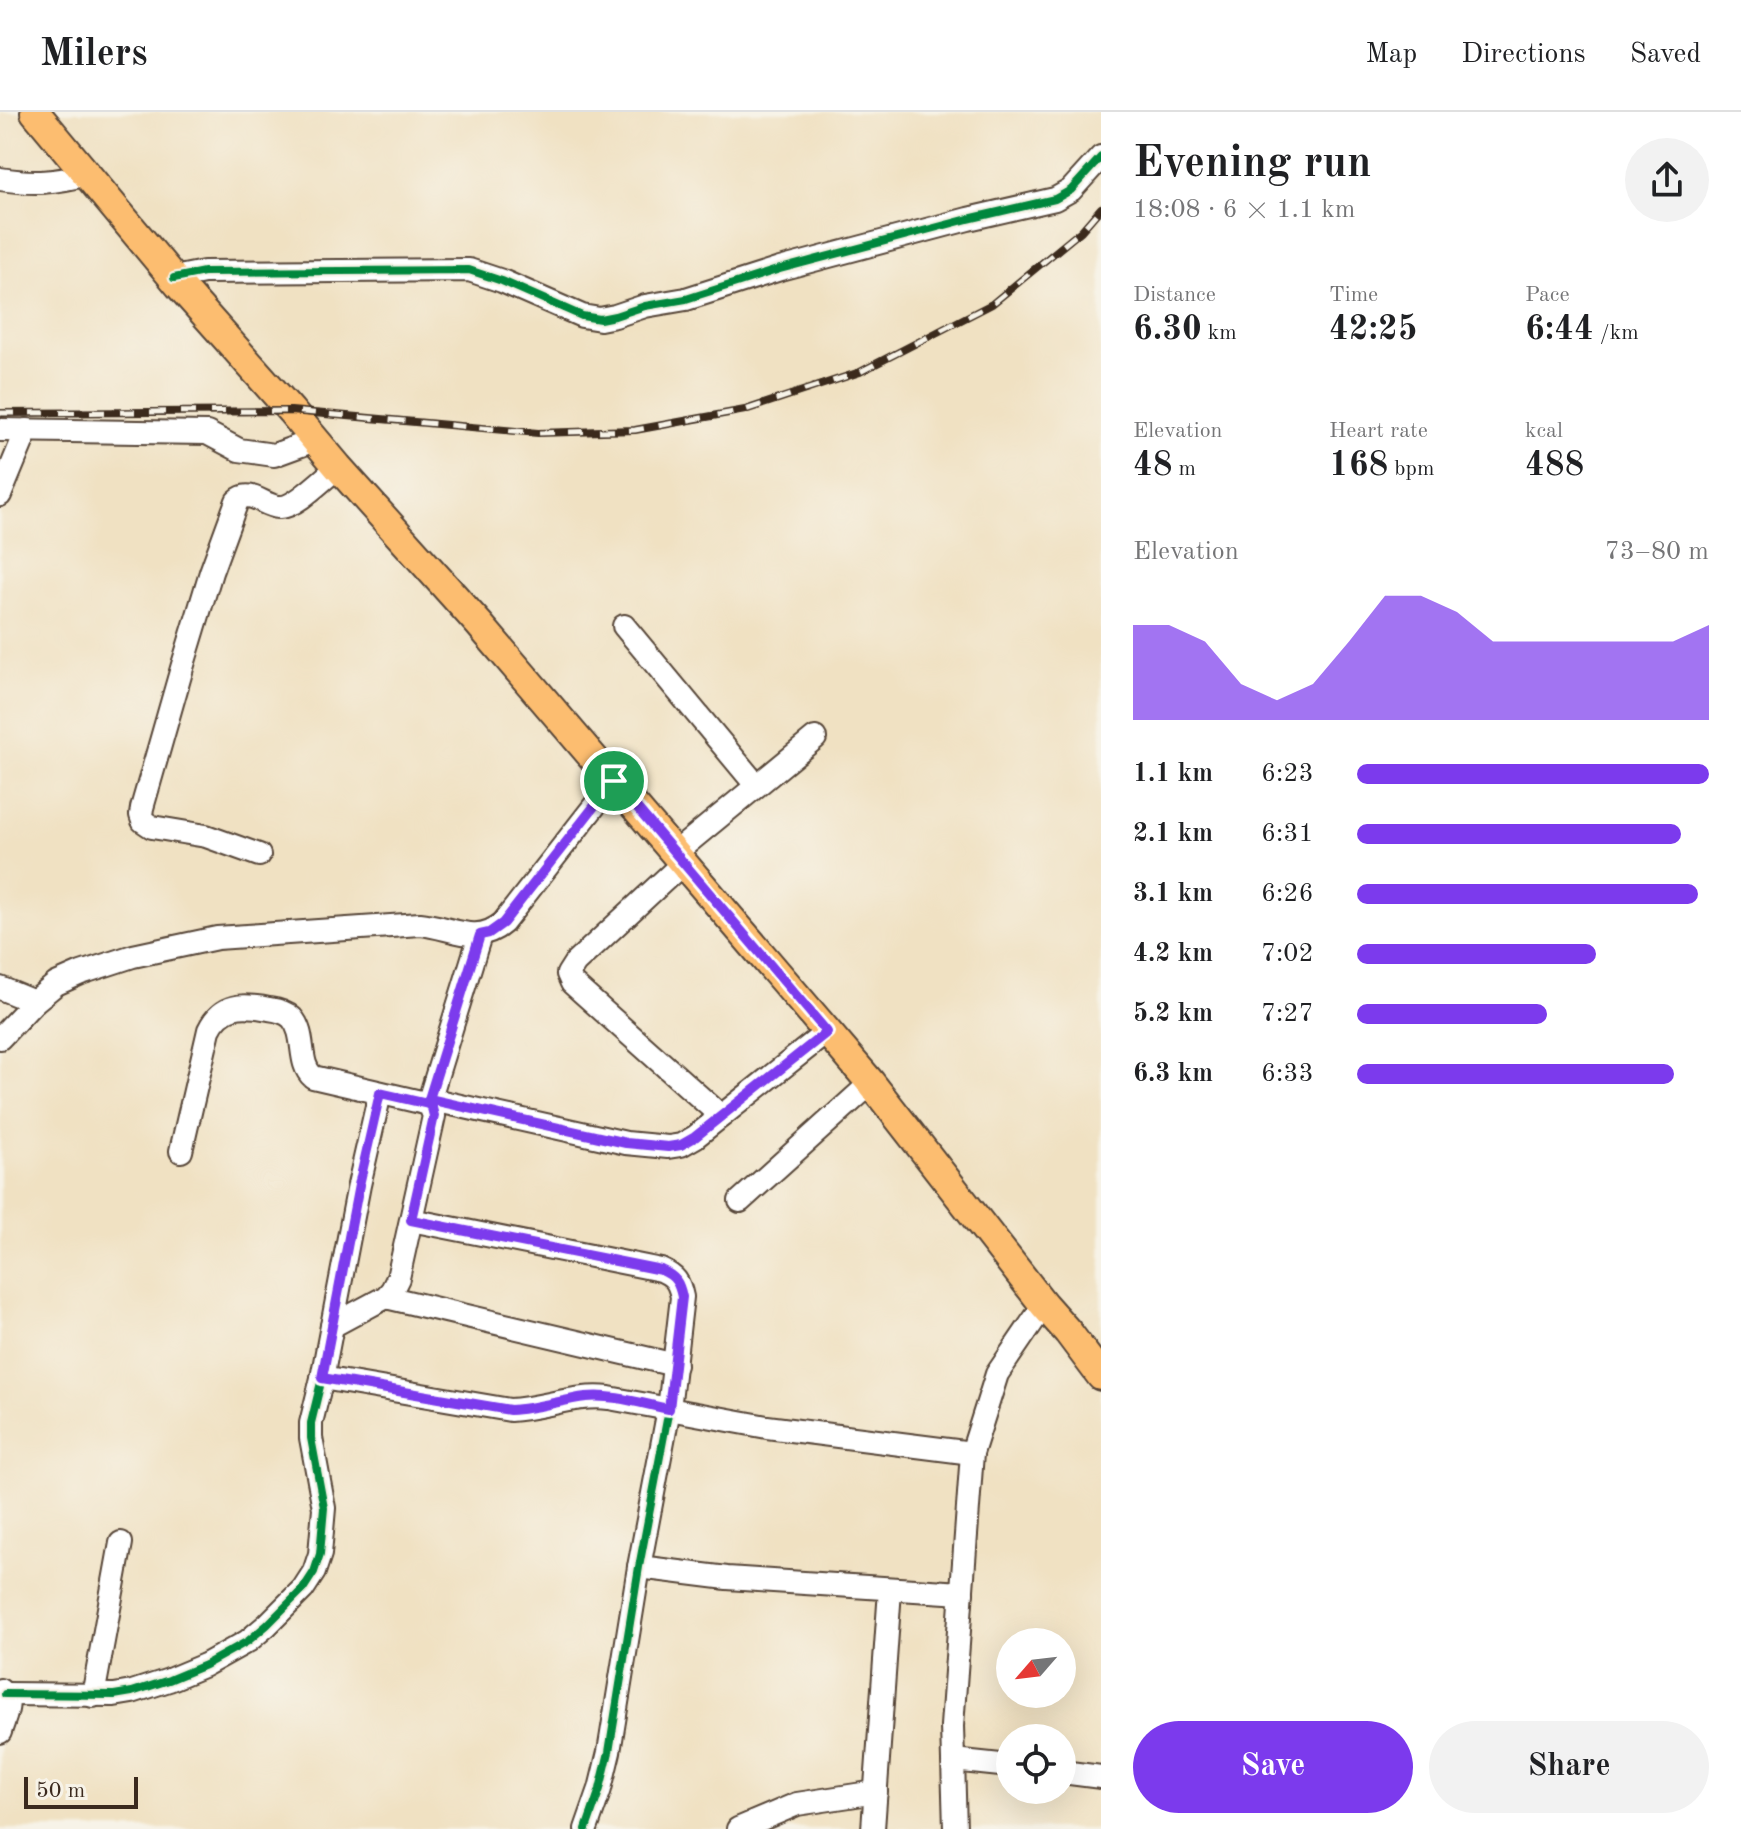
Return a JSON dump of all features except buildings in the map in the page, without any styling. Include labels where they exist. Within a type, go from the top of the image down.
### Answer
[{"type":"main road","points":[[35,112],[174,278],[479,624],[871,1083],[1101,1376]]},
{"type":"main road","points":[[1068,1332],[1091,1345],[1101,1357]]},
{"type":"street","points":[[174,278],[204,272],[469,270],[502,281],[573,313],[600,319],[645,306],[686,299],[780,269],[968,219],[1055,199],[1071,190],[1101,157]]},
{"type":"street","points":[[0,179],[61,181],[87,174]]},
{"type":"street","points":[[0,430],[207,433],[239,450],[274,455],[315,440]]},
{"type":"street","points":[[0,495],[27,430]]},
{"type":"street","points":[[259,855],[206,836],[152,827],[143,821],[142,808],[189,643],[237,501],[246,495],[277,507],[289,505],[338,467]]},
{"type":"street","points":[[624,626],[756,785]]},
{"type":"street","points":[[721,1116],[572,983],[568,974],[575,963],[679,858],[756,785],[815,738]]},
{"type":"street","points":[[0,1038],[56,984],[133,956],[217,938],[420,924],[480,935],[489,933],[503,923],[614,781]]},
{"type":"street","points":[[428,1102],[480,935]]},
{"type":"street","points":[[0,988],[34,1002]]},
{"type":"street","points":[[181,1151],[209,1030],[218,1017],[233,1007],[252,1006],[286,1013],[297,1025],[306,1067],[313,1077],[626,1143],[668,1147],[687,1142],[827,1032]]},
{"type":"street","points":[[740,1201],[871,1083]]},
{"type":"street","points":[[3,1692],[114,1695],[132,1692],[205,1665],[248,1641],[267,1625],[303,1589],[314,1572],[320,1554],[324,1508],[311,1423],[380,1093]]},
{"type":"street","points":[[332,1326],[386,1297],[398,1278],[434,1116],[428,1102]]},
{"type":"street","points":[[411,1220],[661,1270],[677,1279],[680,1286],[682,1297],[669,1409],[609,1752],[586,1829]]},
{"type":"street","points":[[386,1297],[675,1365]]},
{"type":"street","points":[[955,1829],[952,1726],[972,1453],[997,1374],[1044,1305]]},
{"type":"street","points":[[322,1378],[510,1410],[596,1396],[767,1427],[972,1453]]},
{"type":"street","points":[[93,1696],[121,1543]]},
{"type":"street","points":[[639,1567],[727,1578],[962,1593]]},
{"type":"street","points":[[873,1829],[890,1590]]},
{"type":"street","points":[[0,1732],[8,1706],[3,1692]]},
{"type":"street","points":[[953,1760],[996,1765]]},
{"type":"street","points":[[1076,1774],[1101,1777]]},
{"type":"street","points":[[738,1829],[797,1804],[876,1792]]},
{"type":"railway","points":[[0,413],[291,411],[538,433],[635,430],[745,410],[860,372],[992,304],[1081,231],[1101,208]]},
{"type":"cycle path","points":[[174,278],[204,272],[469,270],[582,316],[600,319],[645,306],[686,299],[780,269],[968,219],[1055,199],[1071,190],[1101,157]]},
{"type":"cycle path","points":[[5,1694],[114,1695],[169,1680],[205,1665],[248,1641],[303,1589],[314,1572],[320,1554],[324,1508],[311,1423],[380,1093]]},
{"type":"cycle path","points":[[411,1220],[661,1270],[673,1277],[681,1292],[669,1409],[609,1752],[586,1829]]},
{"type":"route","points":[[614,781],[503,923],[480,935],[429,1099],[428,1104],[380,1093],[322,1378],[510,1410],[596,1396],[669,1409],[682,1297],[677,1279],[671,1274],[411,1220],[434,1116],[429,1099],[626,1143],[674,1147],[695,1137],[827,1032],[614,781]]}]
